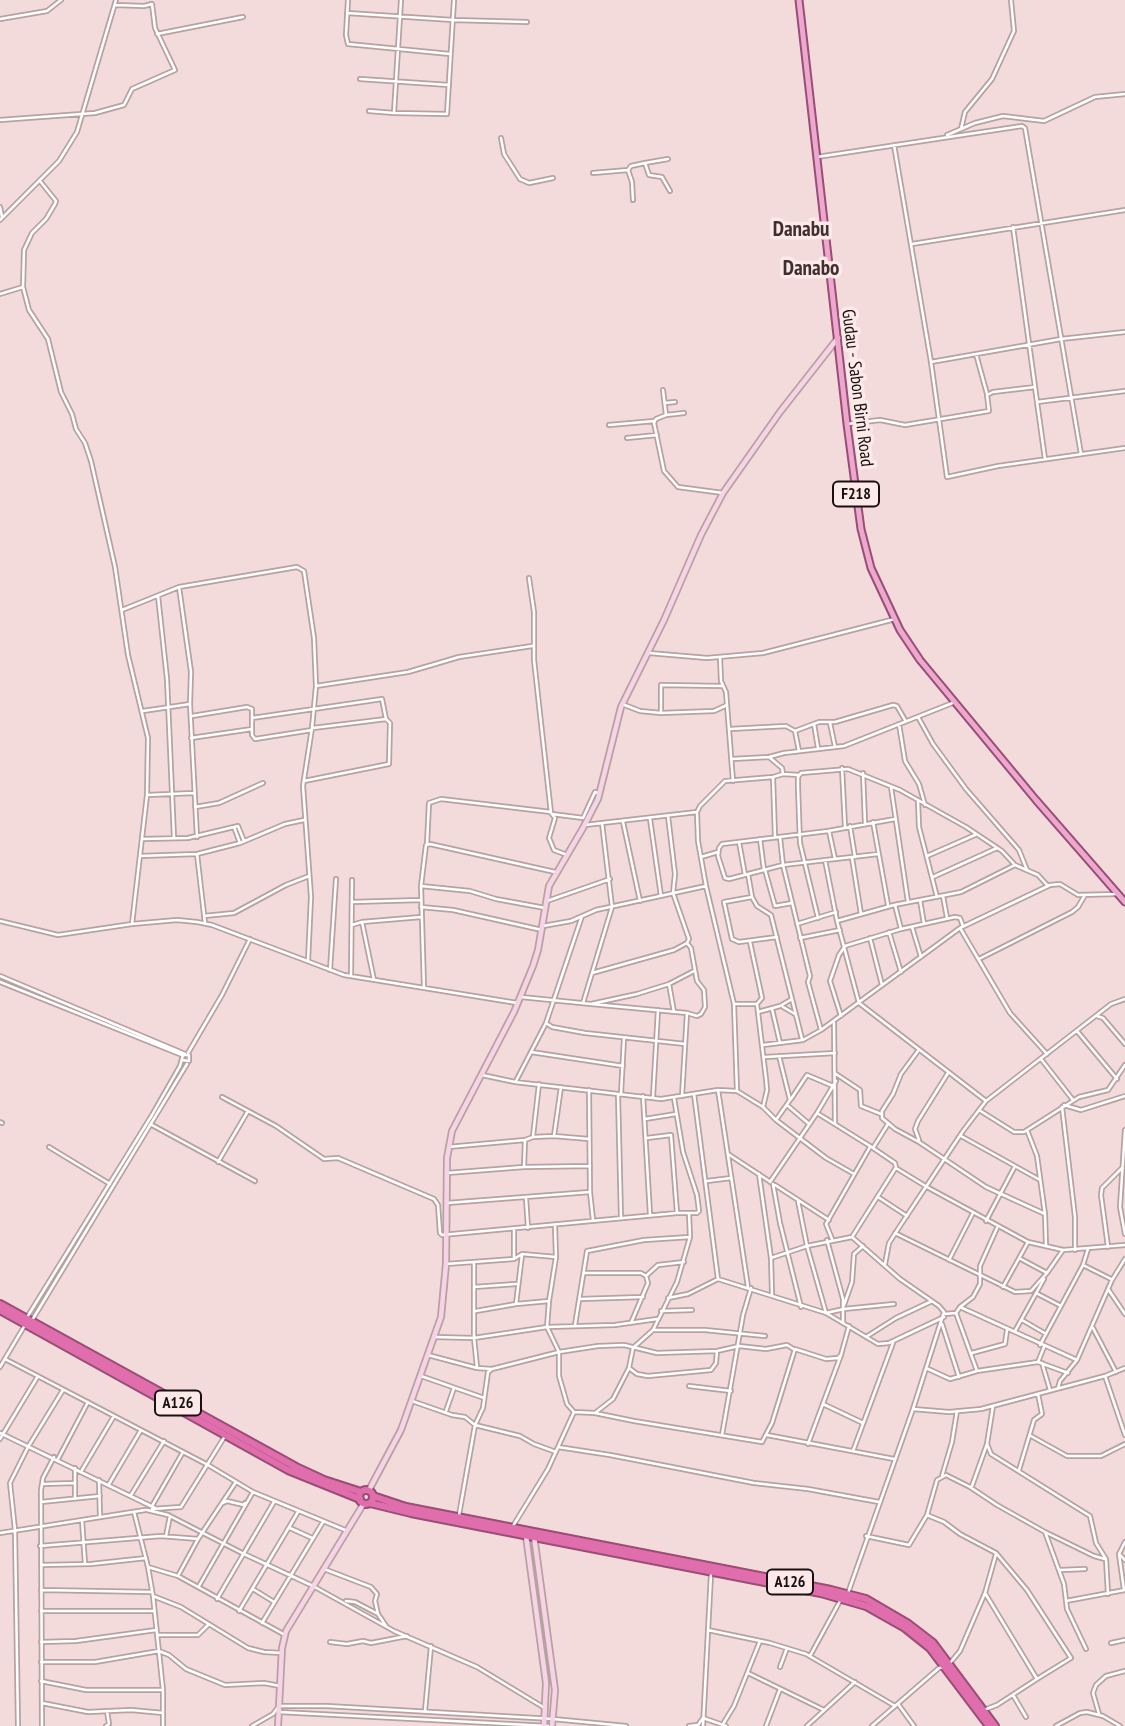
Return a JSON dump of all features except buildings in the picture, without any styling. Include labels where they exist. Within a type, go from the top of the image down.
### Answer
[{"type":"highway","name":"A126","points":[[0,1304],[294,1473],[411,1513],[534,1534],[875,1604],[925,1636],[989,1726]]},
{"type":"highway","name":"A126","points":[[0,1310],[28,1322],[324,1480],[366,1497],[526,1533]]},
{"type":"highway","name":"A126","points":[[534,1534],[844,1596]]},
{"type":"highway","name":"A126","points":[[944,1664],[995,1726]]},
{"type":"main road","name":"Gudau - Sabon Birni Road","points":[[799,0],[847,425],[861,529],[871,568],[895,620],[920,660],[1125,902]]},
{"type":"street","points":[[0,19],[47,11],[61,0]]},
{"type":"street","points":[[1,219],[68,149],[77,132],[116,0]]},
{"type":"street","points":[[348,0],[348,44],[451,54]]},
{"type":"street","points":[[394,113],[401,0]]},
{"type":"street","points":[[369,111],[447,114],[454,0]]},
{"type":"street","points":[[961,130],[965,112],[992,79],[1014,31],[1011,0]]},
{"type":"street","points":[[0,120],[95,113],[124,105],[132,89],[175,70],[156,34],[152,4],[115,5]]},
{"type":"street","points":[[347,13],[527,22]]},
{"type":"street","points":[[156,34],[243,17]]},
{"type":"street","points":[[360,79],[449,85]]},
{"type":"street","points":[[941,138],[1003,116],[1044,121],[1095,97],[1125,94]]},
{"type":"street","points":[[817,157],[1022,126],[1025,128],[1081,454]]},
{"type":"street","points":[[501,138],[504,154],[520,178],[529,183],[553,178]]},
{"type":"street","points":[[894,145],[931,362],[947,477],[998,466],[1125,448]]},
{"type":"street","points":[[593,173],[628,170],[631,166],[668,159]]},
{"type":"street","points":[[645,163],[649,175],[662,177],[670,191]]},
{"type":"street","points":[[628,170],[633,200]]},
{"type":"street","points":[[40,181],[56,201],[46,219],[30,236],[24,250],[23,287],[29,310],[50,345],[61,392],[91,461],[115,567],[128,655],[148,738],[147,795],[132,924]]},
{"type":"street","points":[[0,207],[1,219]]},
{"type":"street","points":[[912,244],[1125,211]]},
{"type":"street","points":[[1013,227],[1045,459]]},
{"type":"street","points":[[1,292],[23,287]]},
{"type":"street","points":[[931,362],[1061,339],[1125,332]]},
{"type":"street","points":[[278,1726],[277,1711],[285,1635],[397,1440],[442,1310],[446,1264],[446,1173],[452,1131],[519,1000],[538,950],[549,886],[585,825],[600,793],[622,704],[649,653],[701,535],[723,493],[780,412],[838,338]]},
{"type":"street","points":[[847,425],[880,420],[905,425],[989,411],[976,354]]},
{"type":"street","points":[[987,395],[1035,387]]},
{"type":"street","points":[[663,390],[666,415]]},
{"type":"street","points":[[1037,402],[1125,391]]},
{"type":"street","points":[[665,403],[675,401]]},
{"type":"street","points":[[609,425],[654,421],[666,415],[684,413]]},
{"type":"street","points":[[654,421],[664,470],[677,486],[723,493]]},
{"type":"street","points":[[627,438],[657,435]]},
{"type":"street","points":[[122,610],[179,587],[301,567],[304,571],[314,638],[316,686],[303,782],[311,897],[308,961]]},
{"type":"street","points":[[529,578],[552,813],[555,818],[550,841],[554,850],[567,855]]},
{"type":"street","points":[[179,587],[191,671],[190,717],[197,836]]},
{"type":"street","points":[[158,596],[169,707],[174,838]]},
{"type":"street","points":[[649,653],[720,657],[774,651],[895,620]]},
{"type":"street","points":[[316,686],[408,672],[459,657],[534,646]]},
{"type":"street","points":[[720,657],[726,690],[733,781]]},
{"type":"street","points":[[661,713],[661,685],[723,685]]},
{"type":"street","points":[[252,718],[381,698],[386,719],[390,723],[389,764],[303,782]]},
{"type":"street","points":[[732,758],[768,757],[844,746],[955,702]]},
{"type":"street","points":[[143,711],[190,704]]},
{"type":"street","points":[[622,704],[640,711],[661,713],[714,711],[727,705]]},
{"type":"street","points":[[729,729],[786,726],[795,731],[819,722],[830,722],[893,705],[897,706],[905,721]]},
{"type":"street","points":[[190,717],[247,707],[251,709],[253,738],[257,740],[386,719]]},
{"type":"street","points":[[918,716],[933,744],[966,789],[1020,850],[1027,870]]},
{"type":"street","points":[[830,722],[835,747]]},
{"type":"street","points":[[814,724],[818,749]]},
{"type":"street","points":[[899,724],[905,761],[919,784],[925,805]]},
{"type":"street","points":[[191,738],[252,729]]},
{"type":"street","points":[[795,731],[799,751]]},
{"type":"street","points":[[768,757],[782,768],[783,774]]},
{"type":"street","points":[[585,825],[697,812],[722,783],[842,768],[863,773],[891,786],[966,827],[1002,851],[1015,865],[1043,878],[1048,886]]},
{"type":"street","points":[[842,768],[845,827]]},
{"type":"street","points":[[863,773],[865,824]]},
{"type":"street","points":[[799,775],[799,833],[818,918]]},
{"type":"street","points":[[773,777],[777,837],[821,1030]]},
{"type":"street","points":[[195,807],[219,803],[263,783]]},
{"type":"street","points":[[891,786],[908,902]]},
{"type":"street","points":[[425,988],[421,886],[429,803],[441,799],[583,818],[595,792],[600,793]]},
{"type":"street","points":[[147,795],[194,793]]},
{"type":"street","points":[[918,801],[919,827],[937,897]]},
{"type":"street","points":[[697,812],[706,886],[734,1004],[737,1091]]},
{"type":"street","points":[[592,973],[674,950],[689,939],[673,893],[676,874],[668,816]]},
{"type":"street","points":[[650,818],[661,896]]},
{"type":"street","points":[[878,855],[783,864],[725,878],[720,868],[718,852],[722,844],[828,831],[895,819]]},
{"type":"street","points":[[140,856],[197,854],[242,842],[285,824],[304,820]]},
{"type":"street","points":[[623,821],[640,901]]},
{"type":"street","points":[[873,822],[888,906]]},
{"type":"street","points":[[583,1003],[612,907],[602,823]]},
{"type":"street","points":[[850,826],[861,914]]},
{"type":"street","points":[[142,839],[197,836],[234,827],[242,842]]},
{"type":"street","points":[[828,831],[835,859]]},
{"type":"street","points":[[925,856],[975,835]]},
{"type":"street","points":[[760,839],[765,870],[776,906],[792,903]]},
{"type":"street","points":[[739,842],[752,897],[758,908],[771,915],[803,1040]]},
{"type":"street","points":[[427,844],[555,872]]},
{"type":"street","points":[[931,878],[997,848]]},
{"type":"street","points":[[701,857],[718,852]]},
{"type":"street","points":[[197,854],[205,923]]},
{"type":"street","points":[[825,860],[837,920],[859,1003],[986,1101]]},
{"type":"street","points":[[837,920],[888,906],[961,892],[1015,865]]},
{"type":"street","points":[[204,916],[234,913],[309,876]]},
{"type":"street","points":[[330,970],[336,879]]},
{"type":"street","points":[[545,901],[610,879]]},
{"type":"street","points":[[351,976],[352,880]]},
{"type":"street","points":[[763,1045],[803,1040],[821,1030],[961,928],[1048,886],[1060,884],[1078,895],[1118,894]]},
{"type":"street","points":[[421,886],[470,891],[545,908]]},
{"type":"street","points":[[421,906],[542,928],[612,907],[706,886]]},
{"type":"street","points":[[979,959],[1072,912],[1085,895]]},
{"type":"street","points":[[943,896],[947,918]]},
{"type":"street","points":[[752,897],[724,902],[732,939],[735,942],[750,942],[777,937]]},
{"type":"street","points":[[352,902],[421,900]]},
{"type":"street","points":[[920,900],[923,924]]},
{"type":"street","points":[[894,905],[901,929]]},
{"type":"street","points":[[797,924],[836,912]]},
{"type":"street","points":[[516,1082],[546,1023],[582,916]]},
{"type":"street","points":[[352,925],[422,917]]},
{"type":"street","points":[[841,1016],[830,981],[845,946],[912,926],[947,918],[960,918],[961,928],[1010,1013],[1047,1054]]},
{"type":"street","points":[[0,921],[58,935],[177,920],[205,923],[351,976],[519,1000],[552,1000],[697,1016],[705,1007],[704,990],[697,981],[691,947],[687,943]]},
{"type":"street","points":[[362,922],[374,980]]},
{"type":"street","points":[[912,926],[920,957]]},
{"type":"street","points":[[800,938],[840,930]]},
{"type":"street","points":[[889,932],[901,972]]},
{"type":"street","points":[[870,938],[882,986]]},
{"type":"street","points":[[28,1322],[191,1048],[250,939]]},
{"type":"street","points":[[750,942],[762,998],[757,1004],[767,1090],[763,1107]]},
{"type":"street","points":[[591,1004],[622,999],[669,984],[694,971]]},
{"type":"street","points":[[0,976],[185,1056],[188,1062],[152,1125],[0,1367]]},
{"type":"street","points":[[0,982],[185,1056]]},
{"type":"street","points":[[669,984],[674,1012]]},
{"type":"street","points":[[758,1012],[780,1006],[792,999]]},
{"type":"street","points":[[885,1264],[889,1243],[895,1233],[986,1101],[1111,1004],[1125,999]]},
{"type":"street","points":[[734,1004],[757,1004]]},
{"type":"street","points":[[780,1006],[796,1015]]},
{"type":"street","points":[[772,1009],[780,1043]]},
{"type":"street","points":[[653,1097],[658,1010]]},
{"type":"street","points":[[682,1097],[687,1013]]},
{"type":"street","points":[[1097,1016],[1103,1018],[1125,1044]]},
{"type":"street","points":[[834,1021],[835,1124]]},
{"type":"street","points":[[546,1023],[552,1027],[624,1038],[685,1044]]},
{"type":"street","points":[[1077,1031],[1117,1079]]},
{"type":"street","points":[[621,1218],[620,1095],[624,1038]]},
{"type":"street","points":[[881,1114],[901,1074],[918,1051]]},
{"type":"street","points":[[531,1052],[623,1066]]},
{"type":"street","points":[[764,1057],[835,1053]]},
{"type":"street","points":[[176,1054],[180,1066]]},
{"type":"street","points":[[779,1056],[790,1100]]},
{"type":"street","points":[[1041,1059],[1073,1100]]},
{"type":"street","points":[[979,1110],[1020,1134],[1073,1100],[1108,1090],[1125,1065]]},
{"type":"street","points":[[919,1142],[915,1129],[918,1121],[948,1073]]},
{"type":"street","points":[[480,1074],[516,1082],[661,1099],[718,1090],[737,1091],[763,1107],[827,1158],[854,1174]]},
{"type":"street","points":[[836,1074],[860,1090],[861,1106],[881,1114],[888,1124],[985,1187],[1045,1213]]},
{"type":"street","points":[[776,1120],[807,1075],[833,1086]]},
{"type":"street","points":[[801,1307],[772,1183],[836,1080]]},
{"type":"street","points":[[533,1137],[540,1084]]},
{"type":"street","points":[[554,1136],[561,1087]]},
{"type":"street","points":[[589,1090],[590,1192],[593,1221]]},
{"type":"street","points":[[718,1090],[749,1288],[722,1435]]},
{"type":"street","points":[[694,1094],[718,1279]]},
{"type":"street","points":[[643,1096],[650,1214]]},
{"type":"street","points":[[1063,1105],[1081,1110],[1125,1096]]},
{"type":"street","points":[[222,1097],[276,1126],[324,1159],[338,1158],[434,1199],[438,1205],[440,1233],[446,1234],[555,1226],[650,1214],[697,1213],[697,1195],[687,1167],[674,1098]]},
{"type":"street","points":[[787,1105],[810,1124]]},
{"type":"street","points":[[1063,1105],[1075,1217],[1075,1250]]},
{"type":"street","points":[[218,1162],[248,1111]]},
{"type":"street","points":[[645,1119],[677,1113]]},
{"type":"street","points":[[817,1113],[872,1147],[895,1163],[896,1168],[927,1187],[1028,1242],[1063,1250],[1125,1245]]},
{"type":"street","points":[[844,1322],[844,1307],[826,1227],[854,1174],[888,1124]]},
{"type":"street","points":[[152,1125],[254,1181]]},
{"type":"street","points":[[1027,1130],[1037,1156],[1045,1213],[1046,1245]]},
{"type":"street","points":[[1125,1130],[1121,1208],[1125,1234]]},
{"type":"street","points":[[647,1138],[671,1135],[677,1213]]},
{"type":"street","points":[[960,1136],[1040,1180]]},
{"type":"street","points":[[448,1147],[533,1137],[589,1139]]},
{"type":"street","points":[[524,1167],[525,1140]]},
{"type":"street","points":[[49,1147],[110,1184]]},
{"type":"street","points":[[728,1154],[829,1220]]},
{"type":"street","points":[[446,1173],[524,1167],[590,1166]]},
{"type":"street","points":[[1108,1247],[1102,1188],[1123,1166]]},
{"type":"street","points":[[986,1221],[1015,1167]]},
{"type":"street","points":[[852,1237],[896,1168]]},
{"type":"street","points":[[759,1174],[771,1258],[772,1294]]},
{"type":"street","points":[[705,1181],[731,1178]]},
{"type":"street","points":[[446,1203],[590,1192]]},
{"type":"street","points":[[878,1197],[907,1216]]},
{"type":"street","points":[[526,1198],[528,1228]]},
{"type":"street","points":[[798,1200],[825,1313]]},
{"type":"street","points":[[1121,1208],[1125,1205]]},
{"type":"street","points":[[595,1413],[613,1399],[629,1368],[633,1348],[653,1330],[684,1262],[690,1237],[689,1213]]},
{"type":"street","points":[[948,1260],[973,1213]]},
{"type":"street","points":[[555,1226],[556,1257],[547,1327],[559,1352],[562,1391],[567,1404],[574,1412],[595,1413],[634,1422],[762,1442],[767,1435],[795,1350]]},
{"type":"street","points":[[668,1298],[688,1294],[718,1279],[825,1313],[878,1344],[893,1341],[944,1316],[956,1313],[974,1297],[980,1284],[980,1266],[997,1227]]},
{"type":"street","points":[[513,1229],[514,1259]]},
{"type":"street","points":[[895,1233],[1015,1292],[1031,1291],[1047,1273]]},
{"type":"street","points":[[575,1325],[587,1251],[644,1240],[690,1237]]},
{"type":"street","points":[[771,1258],[830,1240],[852,1237],[900,1279],[939,1306],[944,1316],[844,1596],[810,1657]]},
{"type":"street","points":[[1003,1287],[1028,1242]]},
{"type":"street","points":[[844,1307],[852,1282],[854,1254],[863,1246]]},
{"type":"street","points":[[1050,1390],[1040,1362],[1042,1346],[1083,1265],[1088,1249]]},
{"type":"street","points":[[1014,1332],[1063,1250]]},
{"type":"street","points":[[446,1264],[514,1259],[522,1254],[556,1257]]},
{"type":"street","points":[[516,1304],[522,1254]]},
{"type":"street","points":[[1019,1258],[1047,1273]]},
{"type":"street","points":[[1058,1388],[1060,1381],[1077,1360],[1112,1280],[1125,1259]]},
{"type":"street","points":[[474,1262],[474,1338],[477,1368]]},
{"type":"street","points":[[646,1276],[658,1265],[684,1262]]},
{"type":"street","points":[[1083,1265],[1112,1280]]},
{"type":"street","points":[[583,1273],[641,1273],[646,1276],[648,1283],[631,1323]]},
{"type":"street","points":[[474,1287],[518,1284]]},
{"type":"street","points":[[1108,1289],[1125,1314]]},
{"type":"street","points":[[1036,1293],[1061,1306]]},
{"type":"street","points":[[579,1299],[643,1297]]},
{"type":"street","points":[[474,1311],[549,1301]]},
{"type":"street","points":[[866,1338],[896,1318],[932,1301]]},
{"type":"street","points":[[825,1313],[844,1307],[894,1304]]},
{"type":"street","points":[[960,1307],[1077,1360]]},
{"type":"street","points":[[661,1311],[692,1310]]},
{"type":"street","points":[[956,1313],[977,1371]]},
{"type":"street","points":[[434,1337],[474,1338],[547,1327],[615,1325],[657,1320]]},
{"type":"street","points":[[1022,1320],[1046,1334]]},
{"type":"street","points":[[942,1324],[960,1377]]},
{"type":"street","points":[[808,1444],[849,1326]]},
{"type":"street","points":[[1093,1327],[1116,1372]]},
{"type":"street","points":[[653,1330],[705,1330],[765,1336]]},
{"type":"street","points":[[972,1353],[1006,1344],[1007,1330]]},
{"type":"street","points":[[853,1451],[893,1341]]},
{"type":"street","points":[[428,1355],[477,1368],[492,1369],[559,1352],[598,1346],[624,1345],[657,1353],[717,1350],[739,1346],[766,1349],[787,1345],[826,1359],[838,1358],[841,1355]]},
{"type":"street","points":[[629,1368],[633,1372],[648,1376],[711,1370],[716,1363],[717,1350]]},
{"type":"street","points":[[5,1359],[183,1451],[253,1492],[347,1531]]},
{"type":"street","points":[[926,1368],[950,1379],[977,1371],[1040,1362],[1068,1373]]},
{"type":"street","points":[[913,1409],[957,1411],[993,1406],[1105,1376],[1125,1368]]},
{"type":"street","points":[[458,1517],[475,1425],[482,1408],[488,1372],[492,1369]]},
{"type":"street","points":[[0,1439],[38,1376]]},
{"type":"street","points":[[421,1376],[484,1398]]},
{"type":"street","points":[[1105,1376],[1125,1436]]},
{"type":"street","points":[[689,1386],[730,1391]]},
{"type":"street","points":[[446,1412],[454,1388]]},
{"type":"street","points":[[18,1726],[15,1531],[10,1483],[63,1389]]},
{"type":"street","points":[[1020,1470],[1034,1420],[1042,1413],[1038,1394]]},
{"type":"street","points":[[412,1401],[465,1417],[475,1425],[557,1449],[610,1455],[754,1483],[808,1489],[879,1502]]},
{"type":"street","points":[[42,1726],[42,1484],[88,1402]]},
{"type":"street","points":[[823,1404],[863,1423]]},
{"type":"street","points":[[970,1487],[987,1444],[993,1406]]},
{"type":"street","points":[[866,1536],[909,1545],[927,1515],[937,1480],[942,1476],[957,1411]]},
{"type":"street","points":[[512,1528],[542,1474],[548,1469],[574,1412]]},
{"type":"street","points":[[82,1471],[114,1416]]},
{"type":"street","points":[[108,1484],[141,1430]]},
{"type":"street","points":[[1,1434],[158,1509]]},
{"type":"street","points":[[0,1533],[181,1507],[225,1435]]},
{"type":"street","points":[[767,1435],[894,1459]]},
{"type":"street","points":[[1031,1436],[1067,1456],[1101,1456],[1125,1444]]},
{"type":"street","points":[[131,1496],[164,1441]]},
{"type":"street","points":[[987,1444],[990,1454],[1020,1470],[1090,1516],[1101,1556]]},
{"type":"street","points":[[152,1506],[183,1451]]},
{"type":"street","points":[[75,1468],[75,1498]]},
{"type":"street","points":[[942,1476],[950,1476],[1045,1532],[1106,1559],[1108,1594]]},
{"type":"street","points":[[99,1480],[100,1517]]},
{"type":"street","points":[[178,1576],[198,1539],[236,1482]]},
{"type":"street","points":[[42,1484],[75,1483]]},
{"type":"street","points":[[222,1504],[227,1501],[244,1505],[253,1492]]},
{"type":"street","points":[[198,1587],[253,1492]]},
{"type":"street","points":[[41,1502],[100,1496]]},
{"type":"street","points":[[217,1599],[275,1501]]},
{"type":"street","points":[[147,1510],[170,1516],[343,1601],[387,1627],[477,1667],[546,1709]]},
{"type":"street","points":[[134,1512],[148,1567],[155,1611],[163,1690],[163,1726]]},
{"type":"street","points":[[239,1611],[299,1512]]},
{"type":"street","points":[[927,1515],[996,1553],[1027,1590],[1071,1658],[984,1710]]},
{"type":"street","points":[[166,1536],[170,1516]]},
{"type":"street","points":[[82,1520],[85,1564]]},
{"type":"street","points":[[262,1623],[323,1522]]},
{"type":"street","points":[[290,1528],[313,1538]]},
{"type":"street","points":[[1045,1532],[1060,1570],[1066,1601],[1086,1649]]},
{"type":"street","points":[[526,1533],[545,1671],[547,1726]]},
{"type":"street","points":[[534,1534],[555,1690],[553,1719],[547,1726]]},
{"type":"street","points":[[40,1546],[166,1536],[198,1539]]},
{"type":"street","points":[[1066,1601],[1124,1590],[1120,1555],[1125,1542]]},
{"type":"street","points":[[872,1726],[960,1650],[985,1593],[996,1553]]},
{"type":"street","points":[[1120,1555],[1125,1560]]},
{"type":"street","points":[[40,1565],[146,1558]]},
{"type":"street","points":[[148,1567],[178,1576],[285,1635]]},
{"type":"street","points":[[324,1569],[371,1587],[377,1594],[375,1601],[378,1614],[387,1627]]},
{"type":"street","points":[[1060,1570],[1085,1569]]},
{"type":"street","points":[[704,1726],[711,1571]]},
{"type":"street","points":[[252,1588],[274,1602]]},
{"type":"street","points":[[41,1590],[152,1594],[181,1607],[248,1648],[282,1653]]},
{"type":"street","points":[[985,1593],[1037,1679]]},
{"type":"street","points":[[343,1601],[355,1602],[378,1614]]},
{"type":"street","points":[[41,1611],[155,1611]]},
{"type":"street","points":[[157,1635],[198,1635],[209,1624]]},
{"type":"street","points":[[41,1642],[75,1641],[157,1630]]},
{"type":"street","points":[[708,1630],[761,1641],[810,1657],[896,1705],[914,1726]]},
{"type":"street","points":[[330,1642],[371,1643],[407,1636]]},
{"type":"street","points":[[1111,1643],[1125,1640]]},
{"type":"street","points":[[703,1718],[725,1725],[761,1641]]},
{"type":"street","points":[[425,1711],[431,1646]]},
{"type":"street","points":[[780,1667],[787,1648]]},
{"type":"street","points":[[41,1662],[94,1662],[159,1651],[186,1668],[225,1685],[252,1683],[280,1687]]},
{"type":"street","points":[[1099,1714],[1093,1693],[1096,1685],[1106,1676],[1125,1671]]},
{"type":"street","points":[[748,1673],[824,1710]]},
{"type":"street","points":[[41,1681],[86,1690],[163,1690]]},
{"type":"street","points":[[807,1726],[855,1682]]},
{"type":"street","points":[[766,1726],[780,1689]]},
{"type":"street","points":[[1013,1695],[1026,1717]]},
{"type":"street","points":[[42,1703],[76,1711],[164,1713]]},
{"type":"street","points":[[252,1726],[277,1711],[327,1706],[545,1718],[626,1726]]},
{"type":"street","points":[[277,1711],[547,1726]]},
{"type":"street","points":[[106,1726],[107,1712]]},
{"type":"street","points":[[1056,1726],[1080,1713],[1099,1714],[1120,1726]]},
{"type":"street","points":[[689,1726],[698,1725],[703,1718]]},
{"type":"street","points":[[570,1721],[580,1726]]},
{"type":"district","name":"Danabu","points":[[801,230]]},
{"type":"district","name":"Danabo","points":[[811,269]]}]
